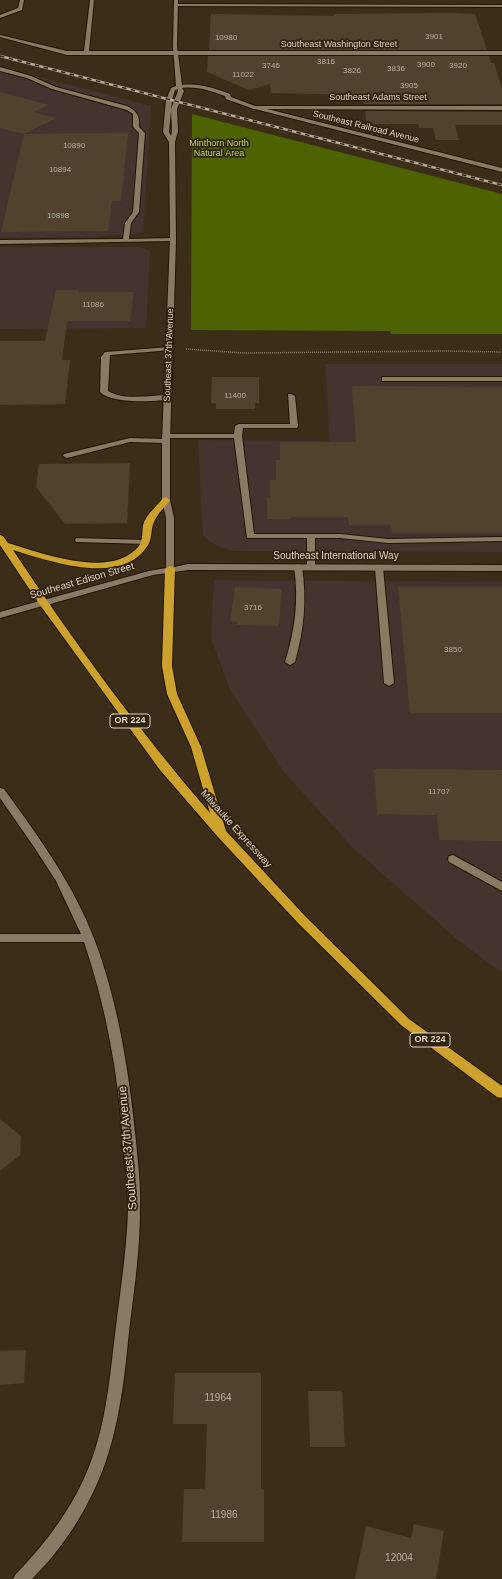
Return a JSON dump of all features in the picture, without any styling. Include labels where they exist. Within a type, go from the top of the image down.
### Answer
[{"type":"highway","points":[[2,542],[69,563],[98,566],[112,564],[126,560],[142,549],[148,539],[149,522],[166,500]]},
{"type":"highway","name":"Milwaukie Expressway","points":[[2,542],[43,603],[164,767],[222,834],[302,920],[405,1022],[502,1093]]},
{"type":"highway","points":[[170,569],[167,666],[172,694],[196,747],[222,834]]},
{"type":"street","points":[[0,17],[20,9],[22,0]]},
{"type":"street","points":[[86,53],[92,0]]},
{"type":"street","points":[[498,0],[502,12]]},
{"type":"street","points":[[176,2],[501,6]]},
{"type":"street","name":"Southeast 37th Avenue","points":[[170,569],[170,518],[166,500],[166,438],[173,240],[172,142],[175,131],[174,109],[181,91],[179,87],[176,53],[176,2]]},
{"type":"street","name":"Southeast Washington Street","points":[[0,36],[67,53],[502,53]]},
{"type":"street","points":[[0,69],[29,77],[54,88],[135,111],[137,115],[136,127],[142,133],[136,212],[128,223],[126,240]]},
{"type":"street","name":"Southeast 37th Avenue","points":[[172,142],[166,132],[168,100],[173,90],[179,87]]},
{"type":"street","name":"Southeast Railroad Avenue","points":[[179,87],[228,98],[254,107],[502,170]]},
{"type":"street","name":"Southeast Adams Street","points":[[254,107],[502,108]]},
{"type":"street","points":[[0,242],[173,240]]},
{"type":"street","points":[[168,397],[118,398],[107,395],[104,392],[105,357],[107,353],[114,352],[170,349]]},
{"type":"street","points":[[385,378],[502,379]]},
{"type":"street","points":[[291,396],[294,426],[240,426],[238,436],[250,536],[340,536],[388,540],[502,539]]},
{"type":"street","points":[[67,456],[130,440],[238,436]]},
{"type":"street","points":[[311,536],[311,567]]},
{"type":"street","points":[[80,540],[146,542]]},
{"type":"street","name":"Southeast International Way","points":[[170,569],[188,567],[502,568]]},
{"type":"street","points":[[290,662],[295,645],[301,605],[302,587],[298,567]]},
{"type":"street","points":[[379,568],[389,683]]},
{"type":"street","name":"Southeast Edison Street","points":[[0,615],[170,569]]},
{"type":"street","name":"Southeast 37th Avenue","points":[[0,790],[52,863],[68,892],[88,938],[111,1011],[127,1113],[134,1207],[126,1294],[110,1419],[99,1462],[79,1504],[66,1526],[31,1570],[21,1579]]},
{"type":"street","points":[[453,859],[502,887]]},
{"type":"street","points":[[0,938],[88,938]]},
{"type":"path","points":[[170,349],[234,353],[321,354],[419,351],[502,352]]},
{"type":"shaded area","points":[[0,67],[151,106],[143,233],[96,237],[0,238]]},
{"type":"shaded area","points":[[0,247],[139,247],[150,251],[146,328],[0,329]]},
{"type":"shaded area","points":[[325,364],[502,364],[502,552],[234,551],[217,546],[203,535],[198,440],[330,441]]},
{"type":"shaded area","points":[[214,580],[502,582],[502,973],[458,940],[353,848],[284,772],[230,690],[211,638]]},
{"type":"green space","name":"Minthorn North Natural Area","points":[[192,114],[502,194],[502,334],[391,334],[390,331],[191,330]]},
{"type":"building","points":[[211,14],[334,16],[334,14],[475,14],[487,50],[209,50]]},
{"type":"building","points":[[208,56],[489,56],[491,63],[494,63],[502,89],[502,104],[364,104],[363,96],[361,95],[271,93],[270,84],[249,90],[207,72]]},
{"type":"building","points":[[0,92],[49,105],[33,112],[56,118],[24,134],[0,128]]},
{"type":"building","points":[[365,111],[502,112],[502,125],[455,125],[459,140],[436,140],[433,128],[419,128],[418,124],[372,124],[371,122],[366,122]]},
{"type":"building","points":[[128,133],[121,201],[112,201],[108,231],[1,232],[24,134]]},
{"type":"building","points":[[56,290],[79,290],[79,292],[134,292],[130,321],[67,321],[62,360],[70,360],[65,404],[0,405],[0,341],[45,341]]},
{"type":"building","points":[[212,377],[259,377],[259,403],[255,403],[255,409],[216,409],[216,403],[211,403]]},
{"type":"building","points":[[352,386],[502,387],[502,533],[392,533],[391,525],[349,525],[348,517],[291,517],[291,519],[267,519],[267,498],[270,498],[270,480],[276,480],[276,460],[280,460],[280,442],[356,442]]},
{"type":"building","points":[[130,463],[127,523],[65,524],[36,487],[39,464]]},
{"type":"building","points":[[235,587],[282,589],[279,626],[237,625],[237,622],[230,621]]},
{"type":"building","points":[[398,587],[502,587],[502,713],[410,713]]},
{"type":"building","points":[[374,769],[502,770],[502,841],[439,840],[437,815],[377,814]]},
{"type":"building","points":[[0,1119],[21,1136],[20,1155],[0,1171]]},
{"type":"building","points":[[26,1350],[24,1383],[0,1385],[0,1351]]},
{"type":"building","points":[[175,1373],[261,1373],[261,1489],[264,1489],[264,1542],[182,1542],[184,1489],[205,1489],[207,1424],[173,1424]]},
{"type":"building","points":[[308,1391],[342,1391],[345,1447],[310,1447]]},
{"type":"building","points":[[414,1524],[444,1531],[436,1579],[355,1579],[366,1526],[411,1538]]},
{"type":"railway","points":[[0,56],[502,185]]}]
